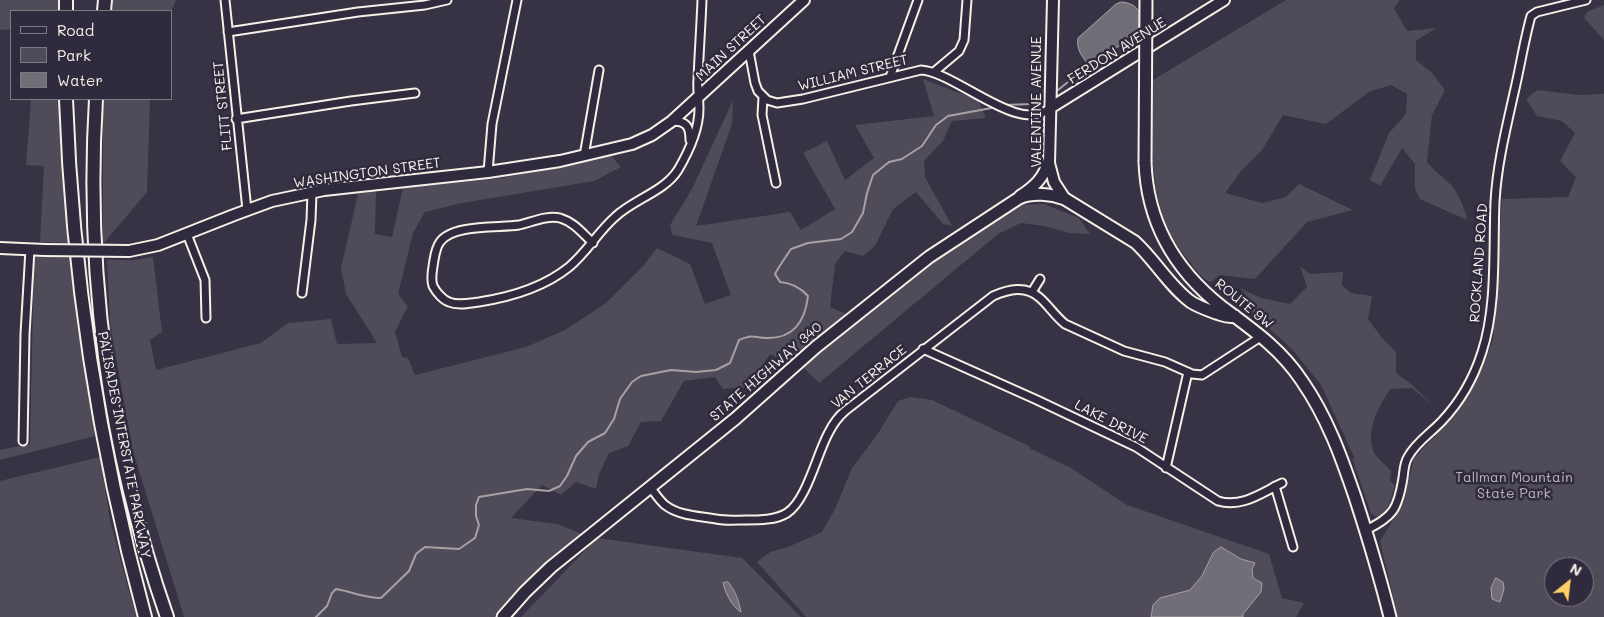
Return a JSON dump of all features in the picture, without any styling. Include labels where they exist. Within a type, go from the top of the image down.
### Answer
[{"type":"highway","name":"PALISADES INTERSTATE PARKWAY","points":[[66,100],[70,176],[86,332],[108,460],[145,617]]},
{"type":"highway","name":"PALISADES INTERSTATE PARKWAY","points":[[96,100],[93,177],[96,266],[105,355],[122,457],[139,528],[167,617]]},
{"type":"main road","name":"MAIN STREET","points":[[699,97],[804,0]]},
{"type":"main road","name":"VALENTINE AVENUE","points":[[1053,0],[1049,156],[1052,178],[1065,199],[1135,242],[1191,302],[1228,317],[1235,316]]},
{"type":"main road","name":"ROUTE 9W","points":[[1146,0],[1146,162],[1150,205],[1156,224],[1166,243],[1194,281],[1214,300],[1262,336],[1279,352],[1295,370],[1321,410],[1336,443],[1366,530],[1390,617]]},
{"type":"main road","name":"FERDON AVENUE","points":[[1050,108],[1224,0]]},
{"type":"main road","name":"WASHINGTON STREET","points":[[0,248],[129,251],[154,247],[272,201],[312,193],[398,181],[488,172],[584,156],[632,144],[652,136],[699,97]]},
{"type":"main road","name":"STATE HIGHWAY 340","points":[[504,617],[525,592],[551,567],[735,419],[816,347],[929,257],[1030,189],[1046,170],[1049,156]]},
{"type":"main road","points":[[1016,199],[1036,195],[1065,199]]},
{"type":"street","name":"FLITT STREET","points":[[225,0],[247,210]]},
{"type":"street","points":[[228,32],[358,12],[425,5],[447,0]]},
{"type":"street","points":[[488,172],[492,124],[517,0]]},
{"type":"street","points":[[593,243],[569,221],[558,218],[546,218],[519,225],[460,230],[448,234],[440,242],[435,254],[432,274],[433,286],[448,302],[454,303],[508,297],[528,290],[568,268],[593,243],[615,217],[627,207],[672,179],[698,122],[702,0]]},
{"type":"street","points":[[890,77],[918,0]]},
{"type":"street","points":[[934,72],[959,51],[964,40],[967,0]]},
{"type":"street","name":"ROCKLAND ROAD","points":[[1366,530],[1390,516],[1401,492],[1407,458],[1454,407],[1468,384],[1482,354],[1487,332],[1493,283],[1495,201],[1498,172],[1531,16],[1536,12],[1586,0]]},
{"type":"street","points":[[749,51],[755,83],[763,97],[762,115],[776,183]]},
{"type":"street","points":[[584,156],[599,70]]},
{"type":"street","name":"WILLIAM STREET","points":[[763,97],[774,102],[792,102],[918,70],[934,72],[949,78],[1013,113],[1044,113],[1050,108]]},
{"type":"street","points":[[236,119],[415,93]]},
{"type":"street","points":[[672,121],[681,121],[687,125],[690,131],[690,143]]},
{"type":"street","points":[[302,293],[311,220],[312,193]]},
{"type":"street","points":[[187,234],[205,280],[206,318]]},
{"type":"street","points":[[23,441],[25,334],[30,249]]},
{"type":"street","points":[[1040,279],[1032,292],[1041,299],[1056,318],[1065,324],[1124,351],[1165,362],[1192,374],[1202,375],[1262,336]]},
{"type":"street","name":"VAN TERRACE","points":[[650,487],[663,504],[673,510],[687,514],[721,520],[761,520],[787,513],[796,505],[803,494],[828,432],[845,411],[993,296],[1005,291],[1020,289],[1032,292]]},
{"type":"street","name":"LAKE DRIVE","points":[[923,350],[1136,447],[1212,498],[1224,503],[1245,501],[1279,485],[1293,547]]},
{"type":"street","points":[[1166,468],[1188,372]]},
{"type":"green space","points":[[0,0],[60,0],[60,10],[10,10],[10,29],[0,30]]},
{"type":"green space","points":[[113,0],[176,0],[172,10],[112,10]]},
{"type":"green space","points":[[1286,0],[1400,0],[1394,8],[1407,31],[1436,28],[1416,41],[1416,60],[1432,73],[1445,90],[1432,115],[1427,162],[1455,191],[1463,206],[1467,220],[1420,199],[1415,189],[1415,164],[1402,148],[1380,186],[1370,180],[1389,133],[1406,114],[1407,94],[1391,85],[1369,92],[1326,124],[1283,115],[1262,150],[1241,171],[1225,193],[1262,203],[1286,197],[1299,184],[1353,210],[1307,222],[1255,279],[1220,275],[1211,282],[1199,273],[1175,241],[1165,220],[1158,198],[1152,152],[1153,80]]},
{"type":"green space","points":[[1604,5],[1604,40],[1584,18],[1587,12]]},
{"type":"green space","points":[[923,79],[978,100],[986,118],[952,121],[943,141],[924,161],[925,177],[952,226],[943,224],[916,192],[893,209],[875,246],[863,256],[845,251],[835,264],[830,307],[846,314],[787,363],[770,354],[747,387],[723,389],[715,377],[684,381],[661,421],[641,422],[628,446],[609,453],[599,474],[596,489],[576,482],[561,495],[542,485],[511,518],[557,524],[582,534],[548,561],[496,617],[184,617],[132,448],[110,323],[107,260],[136,260],[153,257],[162,332],[150,340],[156,370],[261,343],[288,323],[331,319],[337,344],[377,343],[346,294],[341,268],[358,194],[376,191],[375,234],[392,237],[403,188],[502,178],[611,156],[621,167],[594,181],[462,203],[425,212],[413,233],[398,294],[408,306],[395,332],[402,357],[408,358],[415,375],[526,347],[565,330],[606,303],[643,266],[657,248],[690,264],[705,304],[731,295],[712,243],[672,235],[670,225],[692,189],[733,100],[732,124],[696,226],[790,212],[801,230],[835,209],[803,153],[827,141],[845,180],[874,158],[855,125],[934,116]]},
{"type":"green space","name":"Tallman Mountain State Park","points":[[1537,90],[1578,95],[1604,94],[1604,617],[1398,617],[1380,541],[1404,502],[1414,458],[1455,415],[1483,367],[1493,340],[1502,199],[1568,197],[1576,177],[1560,161],[1575,133],[1562,121],[1537,116],[1526,99]]},
{"type":"green space","points":[[31,100],[59,100],[60,143],[70,243],[40,242],[44,166],[26,165]]},
{"type":"green space","points":[[104,100],[150,100],[147,192],[103,244]]},
{"type":"green space","points":[[1044,204],[1079,218],[1090,234],[1069,233],[1044,226],[1021,223],[998,234],[819,383],[803,367],[888,294],[968,237],[1017,205]]},
{"type":"green space","points":[[34,255],[73,258],[95,436],[0,460],[0,450],[30,444]]},
{"type":"green space","points":[[1300,266],[1310,274],[1343,272],[1342,285],[1351,293],[1372,296],[1368,319],[1382,338],[1396,352],[1396,373],[1411,384],[1435,407],[1412,388],[1390,389],[1382,403],[1372,426],[1371,442],[1376,455],[1391,471],[1390,481],[1395,485],[1387,508],[1380,516],[1371,513],[1352,458],[1355,459],[1321,385],[1291,348],[1250,311],[1248,298],[1240,288],[1261,298],[1290,304],[1307,287]]},
{"type":"green space","points":[[910,397],[932,400],[1031,447],[1029,448],[1071,468],[1127,505],[1269,554],[1282,598],[1304,603],[1296,617],[806,617],[757,562],[770,552],[788,547],[822,532],[835,509],[852,468],[877,435],[898,401]]},
{"type":"green space","points":[[100,457],[110,520],[136,617],[0,617],[0,481]]},
{"type":"green space","points":[[597,538],[742,558],[801,617],[521,617]]},
{"type":"water","points":[[1122,2],[1133,5],[1139,12],[1143,31],[1137,38],[1124,43],[1089,65],[1079,49],[1078,38],[1116,4]]},
{"type":"water","points":[[1221,547],[1241,559],[1255,563],[1252,569],[1253,578],[1262,583],[1261,592],[1243,614],[1243,617],[1151,617],[1153,605],[1160,598],[1190,590],[1202,576],[1213,553]]},
{"type":"water","points":[[1496,578],[1503,582],[1504,589],[1500,602],[1492,599],[1491,588]]},
{"type":"water","points":[[728,582],[733,589],[741,612],[727,595],[723,583]]},
{"type":"waterway","points":[[1058,90],[1089,65]]},
{"type":"waterway","points":[[1004,105],[1032,104],[1043,96]]},
{"type":"waterway","points":[[316,617],[327,606],[332,593],[336,589],[381,598],[409,571],[416,554],[425,547],[459,549],[475,538],[479,525],[476,516],[476,505],[479,497],[527,489],[549,491],[560,486],[576,456],[588,442],[605,433],[614,419],[620,399],[632,382],[641,376],[671,370],[696,372],[716,370],[730,363],[739,340],[750,336],[775,338],[790,332],[801,321],[808,296],[796,286],[780,282],[775,274],[791,249],[808,243],[841,239],[852,232],[863,213],[873,175],[889,162],[902,159],[922,146],[936,125],[948,116],[997,107]]}]
